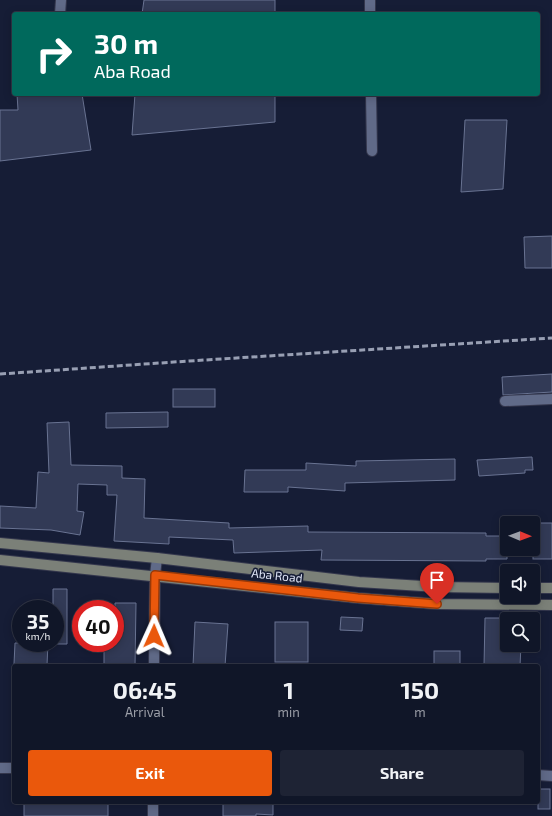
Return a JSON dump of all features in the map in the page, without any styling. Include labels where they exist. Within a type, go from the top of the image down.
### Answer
[{"type":"main road","name":"Aba Road","points":[[0,543],[157,558],[359,582],[438,587],[500,588]]},
{"type":"main road","name":"Aba Road","points":[[0,560],[155,575],[366,599],[437,604],[552,605]]},
{"type":"main road","points":[[540,588],[552,588]]},
{"type":"street","points":[[60,12],[61,0]]},
{"type":"street","points":[[370,0],[370,12]]},
{"type":"street","points":[[371,96],[372,151]]},
{"type":"street","points":[[505,401],[552,399]]},
{"type":"street","points":[[154,664],[155,575],[157,558]]},
{"type":"street","points":[[0,768],[12,768]]},
{"type":"street","points":[[540,775],[552,776]]},
{"type":"street","points":[[153,804],[153,816]]},
{"type":"building","points":[[144,0],[275,0],[275,12],[142,12]]},
{"type":"building","points":[[17,96],[82,96],[91,150],[0,161],[0,110],[18,110]]},
{"type":"building","points":[[135,96],[275,96],[275,122],[132,135]]},
{"type":"building","points":[[465,120],[507,120],[503,189],[461,192]]},
{"type":"building","points":[[552,236],[552,268],[525,268],[524,237]]},
{"type":"building","points":[[552,374],[552,392],[503,395],[502,377]]},
{"type":"building","points":[[173,389],[215,389],[215,407],[173,407]]},
{"type":"building","points":[[168,412],[168,427],[106,428],[106,413]]},
{"type":"building","points":[[69,422],[71,465],[122,466],[122,478],[145,479],[144,518],[229,523],[229,528],[308,526],[308,532],[486,533],[486,536],[500,536],[500,556],[507,556],[507,559],[486,559],[486,561],[321,560],[322,550],[234,553],[233,540],[169,537],[169,544],[114,541],[117,495],[107,495],[107,485],[78,484],[77,511],[84,512],[80,535],[51,530],[0,528],[0,506],[36,508],[38,472],[49,473],[47,423]]},
{"type":"building","points":[[532,457],[533,470],[525,470],[525,473],[479,476],[477,460]]},
{"type":"building","points":[[455,459],[455,480],[345,483],[345,491],[288,487],[288,492],[244,492],[245,470],[306,470],[306,463],[356,466],[356,461]]},
{"type":"building","points":[[540,523],[552,523],[552,559],[533,559],[533,556],[540,556]]},
{"type":"building","points":[[53,589],[67,589],[67,644],[64,644],[64,600],[53,600]]},
{"type":"building","points":[[124,603],[136,603],[135,664],[104,664],[104,652],[124,652]]},
{"type":"building","points":[[341,617],[363,618],[362,631],[340,630]]},
{"type":"building","points":[[485,618],[500,618],[500,652],[521,652],[520,664],[484,664]]},
{"type":"building","points":[[195,622],[228,624],[225,664],[193,664]]},
{"type":"building","points":[[275,622],[308,622],[308,662],[275,662]]},
{"type":"building","points":[[434,651],[460,651],[460,664],[434,664]]},
{"type":"building","points":[[15,652],[48,652],[47,664],[14,664]]},
{"type":"building","points":[[540,789],[550,789],[550,809],[538,809],[538,804],[540,804]]},
{"type":"building","points":[[24,804],[108,804],[108,816],[24,816]]},
{"type":"building","points":[[223,804],[273,804],[273,815],[256,814],[256,816],[223,816]]},
{"type":"railway","points":[[0,374],[552,338]]},
{"type":"route","points":[[154,636],[155,575],[358,598],[437,604]]}]
